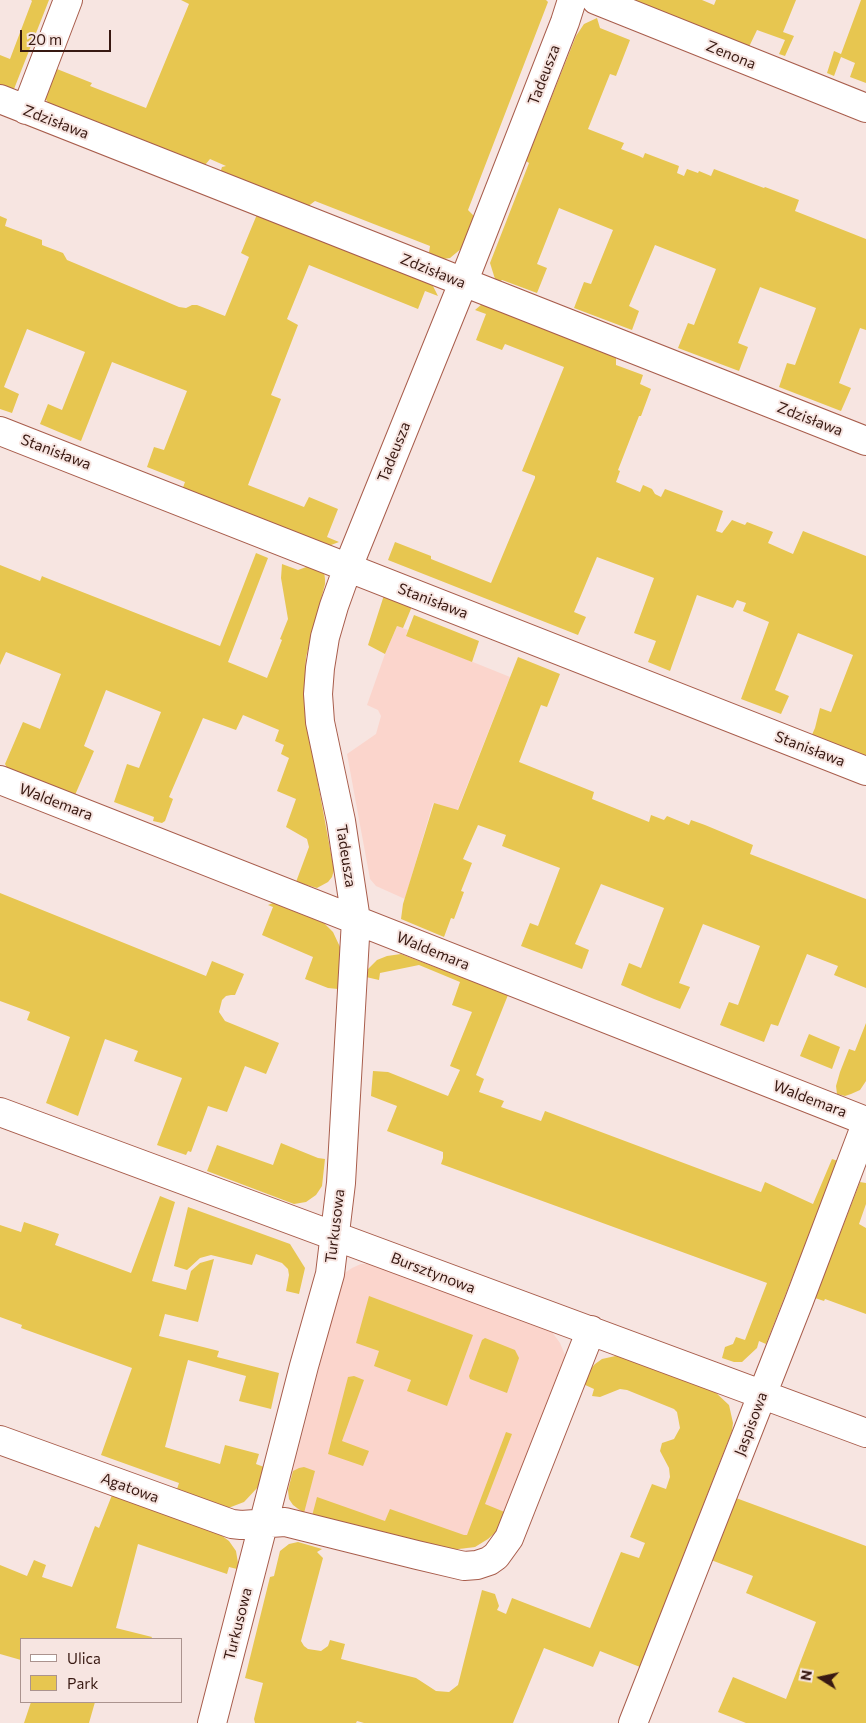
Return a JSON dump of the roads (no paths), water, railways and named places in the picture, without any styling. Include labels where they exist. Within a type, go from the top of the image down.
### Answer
[{"type":"street","points":[[26,110],[68,0]]},
{"type":"street","name":"Tadeusza","points":[[356,920],[341,821],[320,722],[318,694],[325,637],[348,567],[565,22],[572,0]]},
{"type":"street","name":"Zenona","points":[[596,0],[866,108]]},
{"type":"street","name":"Zdzisława","points":[[0,100],[866,441]]},
{"type":"street","name":"Stanisława","points":[[0,431],[866,771]]},
{"type":"street","name":"Waldemara","points":[[0,780],[866,1122]]},
{"type":"street","name":"Turkusowa","points":[[212,1723],[330,1274],[344,1138],[356,920]]},
{"type":"street","name":"Bursztynowa","points":[[0,1112],[866,1433]]},
{"type":"street","name":"Jaspisowa","points":[[633,1723],[851,1166],[866,1122]]},
{"type":"street","points":[[263,1524],[286,1522],[417,1556],[464,1566],[477,1565],[489,1561],[502,1550],[511,1534],[591,1330]]},
{"type":"street","name":"Agatowa","points":[[0,1440],[224,1522],[236,1525],[263,1524]]}]
